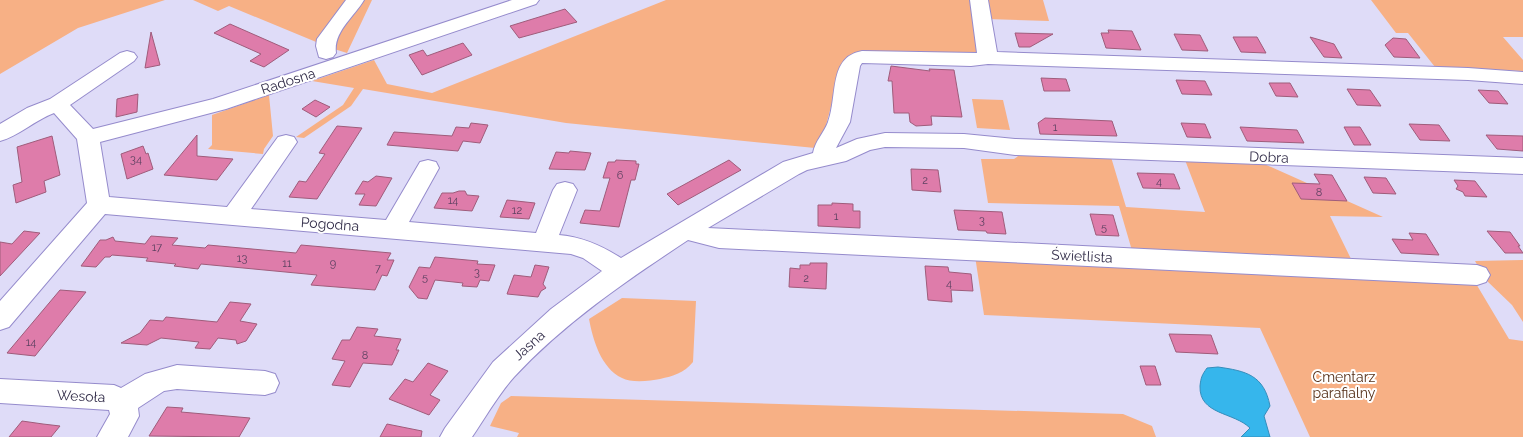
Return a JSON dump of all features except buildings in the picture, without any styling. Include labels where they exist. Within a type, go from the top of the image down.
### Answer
[{"type":"street","points":[[326,53],[324,48],[330,34],[355,0]]},
{"type":"street","name":"Radosna","points":[[88,138],[219,104],[530,0]]},
{"type":"street","points":[[979,0],[988,58]]},
{"type":"street","points":[[0,134],[34,113],[57,104],[127,57]]},
{"type":"street","points":[[823,160],[825,146],[839,122],[850,64],[856,58],[862,57],[971,60],[988,58],[1468,74],[1523,78]]},
{"type":"street","points":[[0,319],[98,205],[88,138],[57,104]]},
{"type":"street","name":"Dobra","points":[[823,160],[838,156],[865,144],[885,140],[964,141],[1014,147],[1523,166]]},
{"type":"street","points":[[233,217],[286,142]]},
{"type":"street","name":"Jasna","points":[[455,437],[503,370],[560,317],[621,271],[689,228],[791,168],[802,163],[823,160]]},
{"type":"street","points":[[393,229],[428,168]]},
{"type":"street","points":[[544,243],[565,190]]},
{"type":"street","name":"Pogodna","points":[[98,205],[393,229],[585,248],[621,271]]},
{"type":"street","name":"Świetlista","points":[[689,228],[698,235],[719,239],[1477,275]]},
{"type":"street","points":[[123,403],[148,385],[164,378],[177,376],[265,383]]},
{"type":"street","name":"Wesoła","points":[[0,391],[114,398],[123,403],[125,408],[124,417],[112,437]]},
{"type":"green space","points":[[0,0],[165,0],[78,28],[0,74]]},
{"type":"green space","points":[[193,0],[349,0],[321,44],[229,6],[218,11]]},
{"type":"green space","points":[[360,0],[372,0],[347,53],[331,48],[335,37]]},
{"type":"green space","points":[[666,0],[974,0],[982,46],[976,55],[880,54],[842,65],[825,129],[815,148],[566,123],[363,89],[351,106],[304,138],[296,137],[343,105],[354,88],[312,81],[374,60],[387,84],[432,93]]},
{"type":"green space","points":[[983,0],[1043,0],[1049,21],[987,19]]},
{"type":"green space","points":[[1371,0],[1523,0],[1523,37],[1503,37],[1523,60],[1523,71],[1435,67],[1408,33],[1396,33]]},
{"type":"green space","points":[[269,95],[273,136],[264,149],[263,154],[208,149],[212,145],[212,115]]},
{"type":"green space","points":[[972,99],[1003,100],[1010,130],[977,128]]},
{"type":"green space","points":[[1021,154],[1111,157],[1126,207],[1205,212],[1185,160],[1262,163],[1383,217],[1330,216],[1353,263],[1133,254],[1119,206],[988,203],[981,159],[1014,159]]},
{"type":"green space","name":"Cmentarz parafialny","points":[[975,256],[1475,282],[1509,339],[1523,341],[1523,437],[1310,437],[1260,328],[984,315]]},
{"type":"green space","points":[[1523,260],[1523,322],[1512,305],[1486,280],[1475,261]]},
{"type":"green space","points":[[622,298],[696,301],[693,362],[690,366],[669,377],[641,381],[626,380],[609,368],[599,353],[589,319]]},
{"type":"green space","points":[[511,396],[1123,414],[1152,426],[1156,437],[517,437],[519,433],[490,426],[501,403]]},
{"type":"water","points":[[1218,367],[1237,370],[1252,376],[1263,387],[1270,406],[1264,416],[1270,437],[1241,437],[1250,428],[1205,403],[1201,395],[1200,386],[1202,376],[1207,368]]}]
